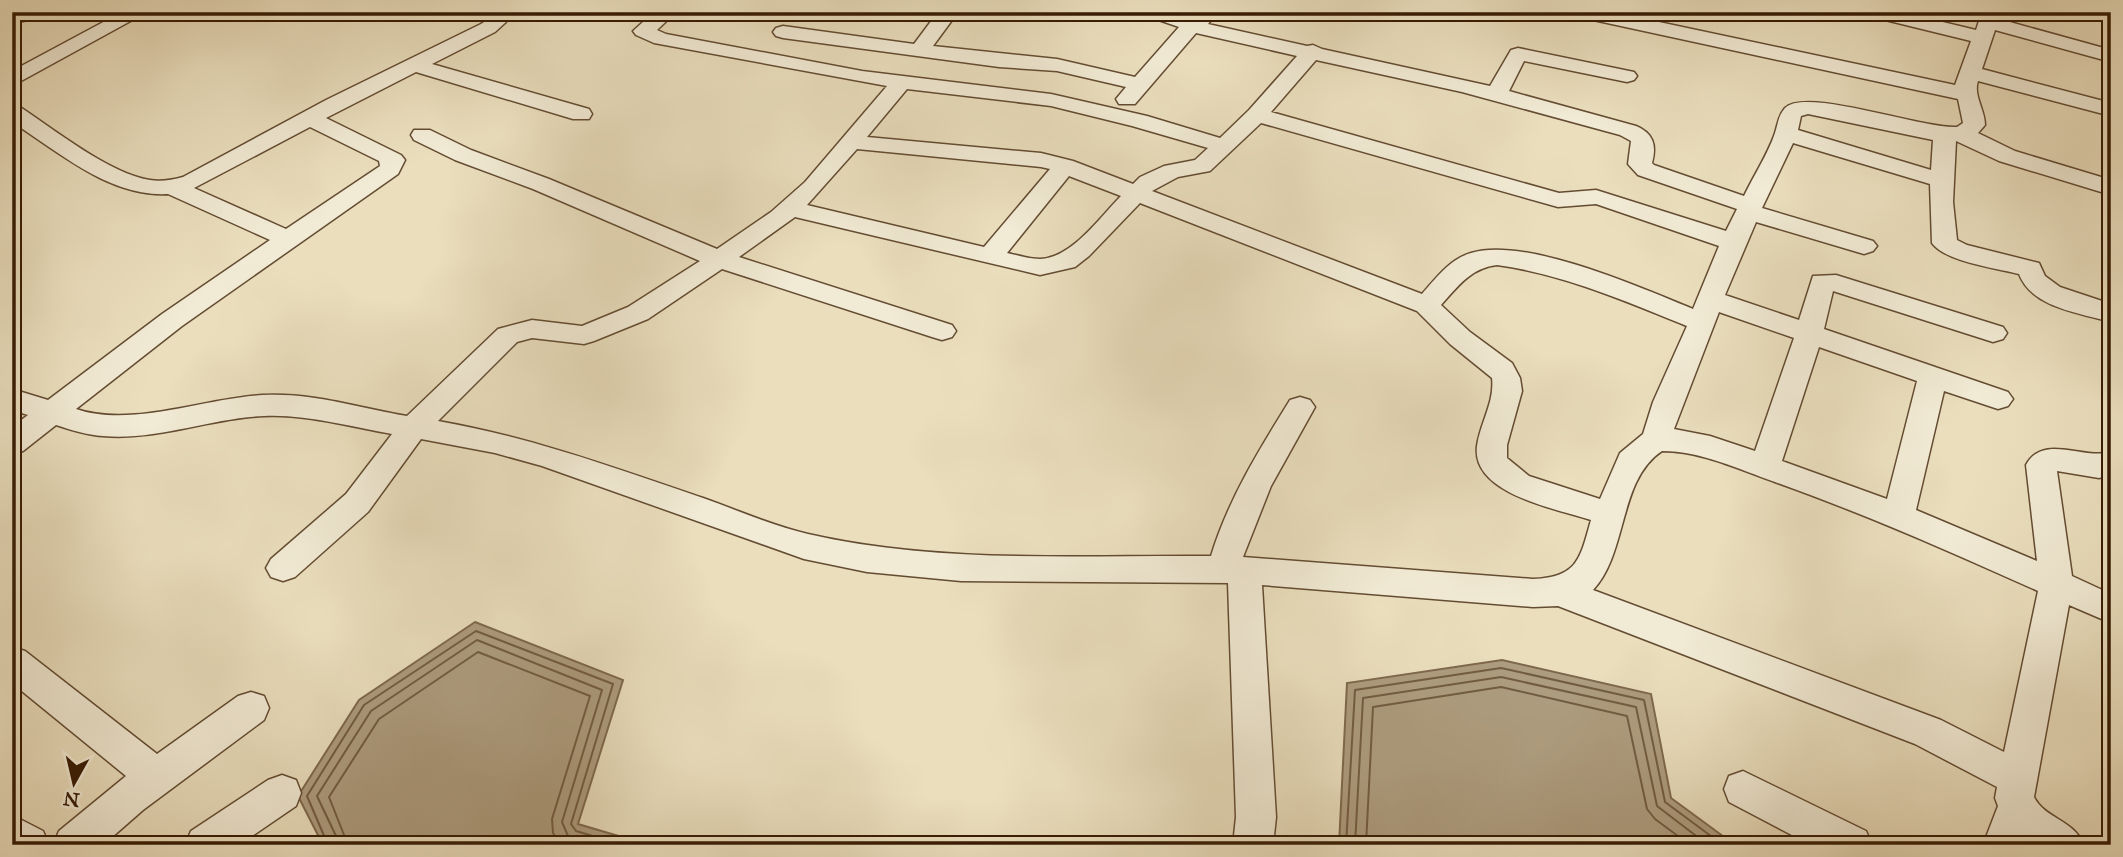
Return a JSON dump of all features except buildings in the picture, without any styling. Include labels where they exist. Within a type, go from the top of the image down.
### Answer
[{"type":"street","points":[[12,17],[43,12]]},
{"type":"street","points":[[12,112],[113,177],[150,188],[171,187],[191,182],[309,118],[488,28],[496,22],[497,15],[494,12]]},
{"type":"street","points":[[666,12],[643,31],[661,39],[901,83],[1038,97],[1113,114],[1224,146]]},
{"type":"street","points":[[764,58],[799,12]]},
{"type":"street","points":[[919,51],[948,12]]},
{"type":"street","points":[[1154,12],[1199,22],[1211,32],[1313,51],[1497,94],[1635,133],[1644,141],[1645,150],[1640,163],[1646,170],[1749,209],[1864,246]]},
{"type":"street","points":[[1584,12],[2111,110]]},
{"type":"street","points":[[1876,12],[1987,24],[2111,56]]},
{"type":"street","points":[[12,80],[125,14]]},
{"type":"street","points":[[1113,114],[1199,22]]},
{"type":"street","points":[[1987,24],[1968,84],[1974,125],[1954,135],[1941,180],[1943,237],[1950,247],[2030,269],[2036,284],[2048,292],[2111,313]]},
{"type":"street","points":[[783,32],[999,61],[1057,65],[1140,84]]},
{"type":"street","points":[[789,208],[1040,267],[1066,261],[1080,251],[1137,192],[1159,174],[1202,166],[1257,115],[1313,51]]},
{"type":"street","points":[[1497,94],[1518,54],[1627,76]]},
{"type":"street","points":[[413,65],[581,114]]},
{"type":"street","points":[[283,568],[357,503],[413,428],[508,335],[533,329],[584,335],[638,313],[720,260],[789,208],[813,187],[901,83]]},
{"type":"street","points":[[1656,440],[1668,402],[1733,242],[1786,134],[1791,114],[1806,107],[1829,110],[1921,133],[1954,135],[2007,156],[2111,188]]},
{"type":"street","points":[[1257,115],[1558,200],[1596,197],[1608,200],[1733,242]]},
{"type":"street","points":[[12,443],[234,275],[390,169],[393,160],[309,118]]},
{"type":"street","points":[[1786,134],[1941,180]]},
{"type":"street","points":[[422,135],[463,155],[541,184],[720,260],[942,331]]},
{"type":"street","points":[[851,142],[1041,160],[1065,166],[1426,305],[1460,338],[1496,365],[1506,378],[1508,391],[1492,445],[1492,460],[1501,472],[1518,484],[1609,514]]},
{"type":"street","points":[[990,257],[1065,166]]},
{"type":"street","points":[[171,187],[288,239]]},
{"type":"street","points":[[1426,305],[1464,266],[1475,259],[1491,255],[1510,256],[1706,311],[1810,332],[1998,399]]},
{"type":"street","points":[[1765,466],[1810,332],[1821,284],[1825,281],[1993,333]]},
{"type":"street","points":[[1898,517],[1933,376]]},
{"type":"street","points":[[12,399],[81,422],[105,426],[147,423],[228,408],[267,405],[310,409],[495,442],[549,457],[804,546],[867,559],[961,568],[1233,570],[1533,593],[1559,592],[1928,732],[2017,793],[2024,818],[2064,845]]},
{"type":"street","points":[[1253,845],[1256,817],[1233,570],[1234,528],[1250,492],[1300,408]]},
{"type":"street","points":[[1559,592],[1583,580],[1596,560],[1609,514],[1631,461],[1642,449],[1656,440],[1679,440],[1710,447],[1765,466],[1898,517],[2111,609]]},
{"type":"street","points":[[2003,845],[2017,793],[2056,584],[2041,465],[2051,459],[2099,467],[2111,463]]},
{"type":"street","points":[[12,662],[156,777]]},
{"type":"street","points":[[72,845],[156,777],[251,708]]},
{"type":"street","points":[[1743,789],[1852,845]]},
{"type":"street","points":[[205,845],[282,793]]},
{"type":"street","points":[[12,834],[29,845]]},
{"type":"water","points":[[475,622],[623,680],[578,824],[649,845],[323,845],[298,796],[359,700]]},
{"type":"water","points":[[1502,660],[1651,694],[1671,798],[1735,845],[1339,845],[1347,683]]}]
